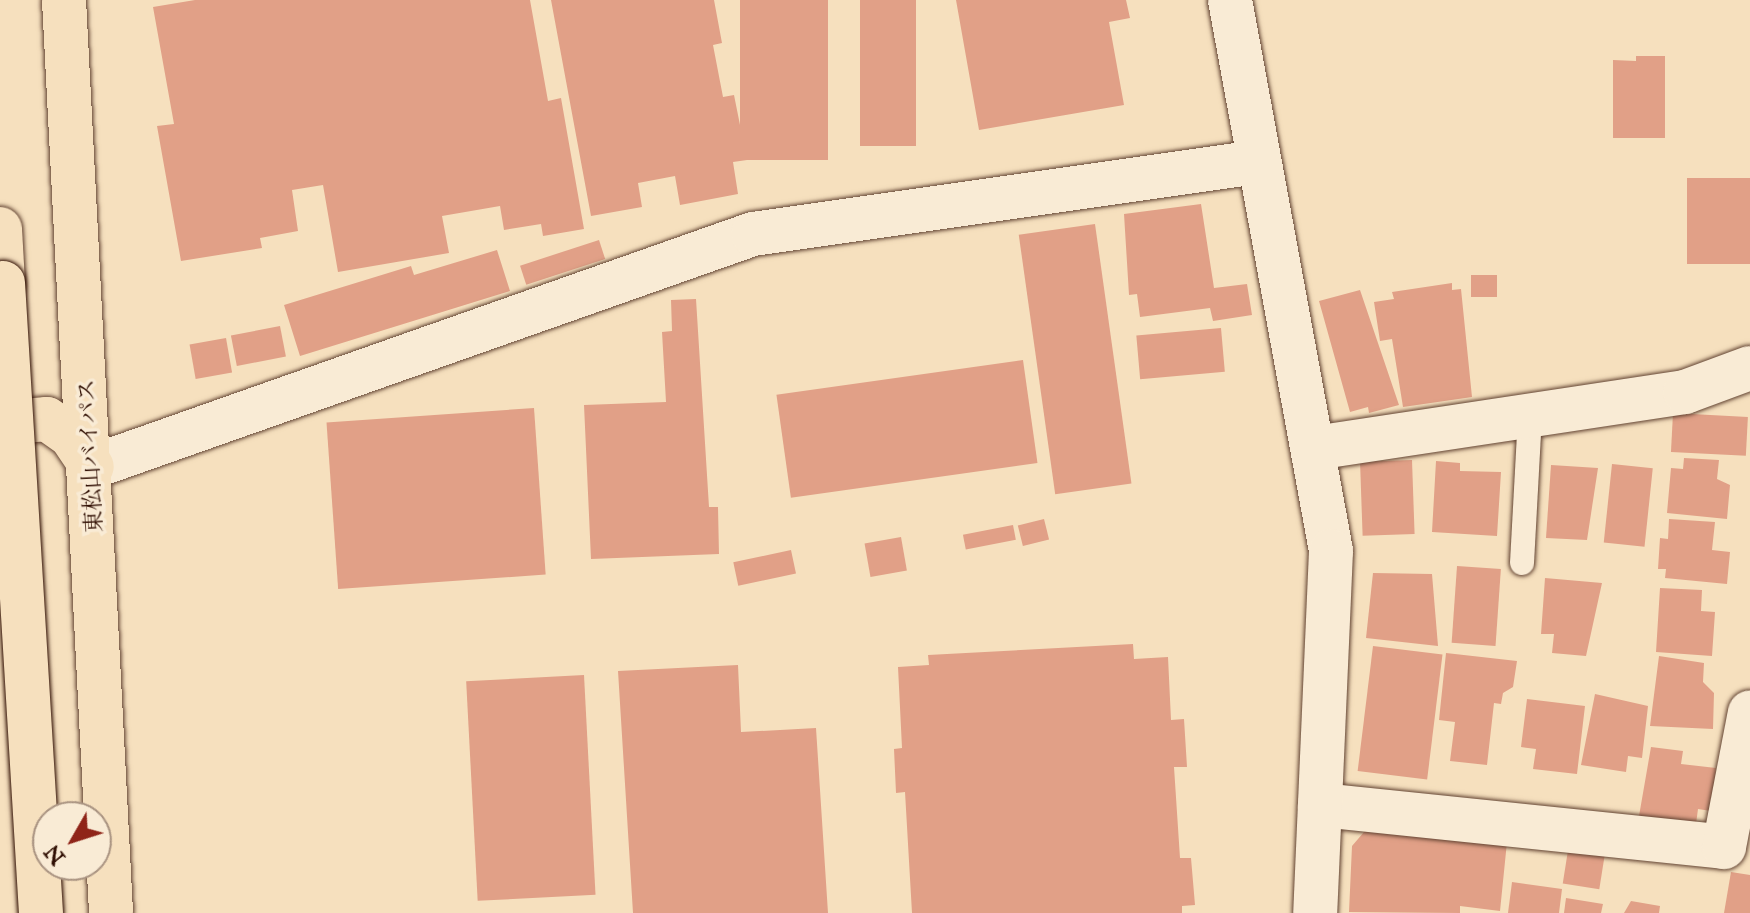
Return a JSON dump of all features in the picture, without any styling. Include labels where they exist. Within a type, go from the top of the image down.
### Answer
[{"type":"highway","name":"東松山バイパス","points":[[64,0],[92,467],[110,910]]},
{"type":"highway","points":[[0,229],[41,913]]},
{"type":"highway","points":[[0,423],[47,419],[71,436],[92,467]]},
{"type":"street","points":[[1230,0],[1257,162],[1315,448],[1331,551],[1315,913]]},
{"type":"street","points":[[92,467],[753,234],[1257,162]]},
{"type":"street","points":[[1315,448],[1685,392],[1750,368]]},
{"type":"street","points":[[1320,805],[1724,847],[1750,712]]},
{"type":"lane","points":[[1522,563],[1530,415]]},
{"type":"building","points":[[195,0],[530,0],[548,101],[561,98],[584,229],[543,236],[541,224],[504,230],[500,206],[442,216],[449,253],[338,272],[323,185],[292,190],[298,231],[260,238],[262,248],[181,261],[157,126],[174,124],[153,7]]},
{"type":"building","points":[[551,0],[714,0],[722,43],[713,45],[723,97],[734,95],[747,160],[733,162],[738,194],[680,205],[675,176],[638,183],[642,207],[591,216]]},
{"type":"building","points":[[740,0],[828,0],[828,160],[740,160]]},
{"type":"building","points":[[860,0],[916,0],[916,146],[860,146]]},
{"type":"building","points":[[956,0],[1126,0],[1130,18],[1109,22],[1124,105],[979,130]]},
{"type":"building","points":[[1636,56],[1665,56],[1665,138],[1613,138],[1613,60],[1636,61]]},
{"type":"building","points":[[1687,178],[1750,178],[1750,264],[1687,264]]},
{"type":"building","points":[[1201,204],[1214,288],[1247,284],[1252,315],[1213,321],[1210,308],[1140,317],[1137,294],[1129,295],[1124,214]]},
{"type":"building","points":[[1095,224],[1131,483],[1055,494],[1019,235]]},
{"type":"building","points":[[599,240],[605,259],[526,285],[520,266]]},
{"type":"building","points":[[497,250],[510,291],[300,356],[284,305],[411,266],[414,275]]},
{"type":"building","points":[[1471,275],[1497,275],[1497,297],[1471,297]]},
{"type":"building","points":[[1452,283],[1452,290],[1461,289],[1472,397],[1403,407],[1392,339],[1380,341],[1374,302],[1394,299],[1392,292]]},
{"type":"building","points":[[1360,290],[1399,405],[1369,413],[1368,407],[1350,412],[1319,301]]},
{"type":"building","points":[[696,299],[709,507],[718,507],[719,554],[591,559],[584,405],[666,402],[662,332],[672,331],[671,300]]},
{"type":"building","points":[[280,326],[286,356],[237,366],[231,336]]},
{"type":"building","points":[[1221,328],[1225,372],[1140,379],[1136,335]]},
{"type":"building","points":[[226,338],[232,372],[196,379],[190,344]]},
{"type":"building","points":[[1023,360],[1037,463],[791,498],[776,395]]},
{"type":"building","points":[[534,408],[546,575],[338,589],[327,423]]},
{"type":"building","points":[[1673,413],[1748,417],[1746,456],[1671,452]]},
{"type":"building","points":[[1684,458],[1719,460],[1717,479],[1730,485],[1727,519],[1667,513],[1671,468],[1683,469]]},
{"type":"building","points":[[1412,460],[1415,534],[1363,536],[1360,462]]},
{"type":"building","points":[[1436,461],[1460,463],[1460,471],[1501,472],[1497,536],[1432,532]]},
{"type":"building","points":[[1612,464],[1653,468],[1645,547],[1604,543]]},
{"type":"building","points":[[1551,465],[1598,468],[1587,540],[1546,538]]},
{"type":"building","points":[[1044,519],[1049,539],[1023,546],[1018,526]]},
{"type":"building","points":[[1669,519],[1715,522],[1712,550],[1730,552],[1727,584],[1665,578],[1666,569],[1658,569],[1660,538],[1668,539]]},
{"type":"building","points":[[1013,525],[1016,540],[966,549],[963,535]]},
{"type":"building","points":[[901,537],[907,570],[870,577],[865,543]]},
{"type":"building","points":[[791,550],[796,573],[738,586],[733,562]]},
{"type":"building","points":[[1457,566],[1501,569],[1496,646],[1452,643]]},
{"type":"building","points":[[1373,573],[1432,574],[1438,646],[1366,638]]},
{"type":"building","points":[[1545,578],[1602,583],[1586,656],[1552,653],[1554,634],[1541,634]]},
{"type":"building","points":[[1660,588],[1702,590],[1701,611],[1715,612],[1712,656],[1656,652]]},
{"type":"building","points":[[1133,644],[1134,659],[1168,657],[1171,720],[1184,719],[1187,767],[1174,767],[1180,858],[1191,858],[1195,905],[1182,906],[1182,913],[912,913],[905,792],[896,793],[894,749],[902,748],[898,667],[929,665],[928,655]]},
{"type":"building","points":[[1373,646],[1442,655],[1427,780],[1358,771]]},
{"type":"building","points":[[1446,653],[1517,661],[1513,687],[1503,693],[1501,704],[1494,703],[1487,765],[1450,761],[1455,722],[1439,720]]},
{"type":"building","points":[[1659,656],[1704,663],[1703,682],[1714,693],[1713,729],[1650,726]]},
{"type":"building","points":[[738,665],[741,732],[816,728],[828,913],[633,913],[618,671]]},
{"type":"building","points":[[584,675],[596,895],[478,901],[466,681]]},
{"type":"building","points":[[1595,694],[1648,706],[1642,758],[1628,756],[1626,772],[1581,765]]},
{"type":"building","points":[[1527,699],[1585,706],[1577,774],[1533,769],[1536,749],[1521,747]]},
{"type":"building","points":[[1651,747],[1683,751],[1681,764],[1716,768],[1711,811],[1698,809],[1696,824],[1639,816]]},
{"type":"building","points":[[1370,825],[1507,842],[1500,911],[1460,906],[1460,913],[1349,912],[1352,846]]},
{"type":"building","points":[[1569,844],[1606,850],[1599,889],[1563,884]]},
{"type":"building","points":[[1731,872],[1750,875],[1750,913],[1724,913]]},
{"type":"building","points":[[1512,882],[1562,889],[1559,913],[1508,913]]},
{"type":"building","points":[[1566,898],[1603,904],[1601,913],[1564,913]]},
{"type":"building","points":[[1631,901],[1660,906],[1659,913],[1624,913]]}]
